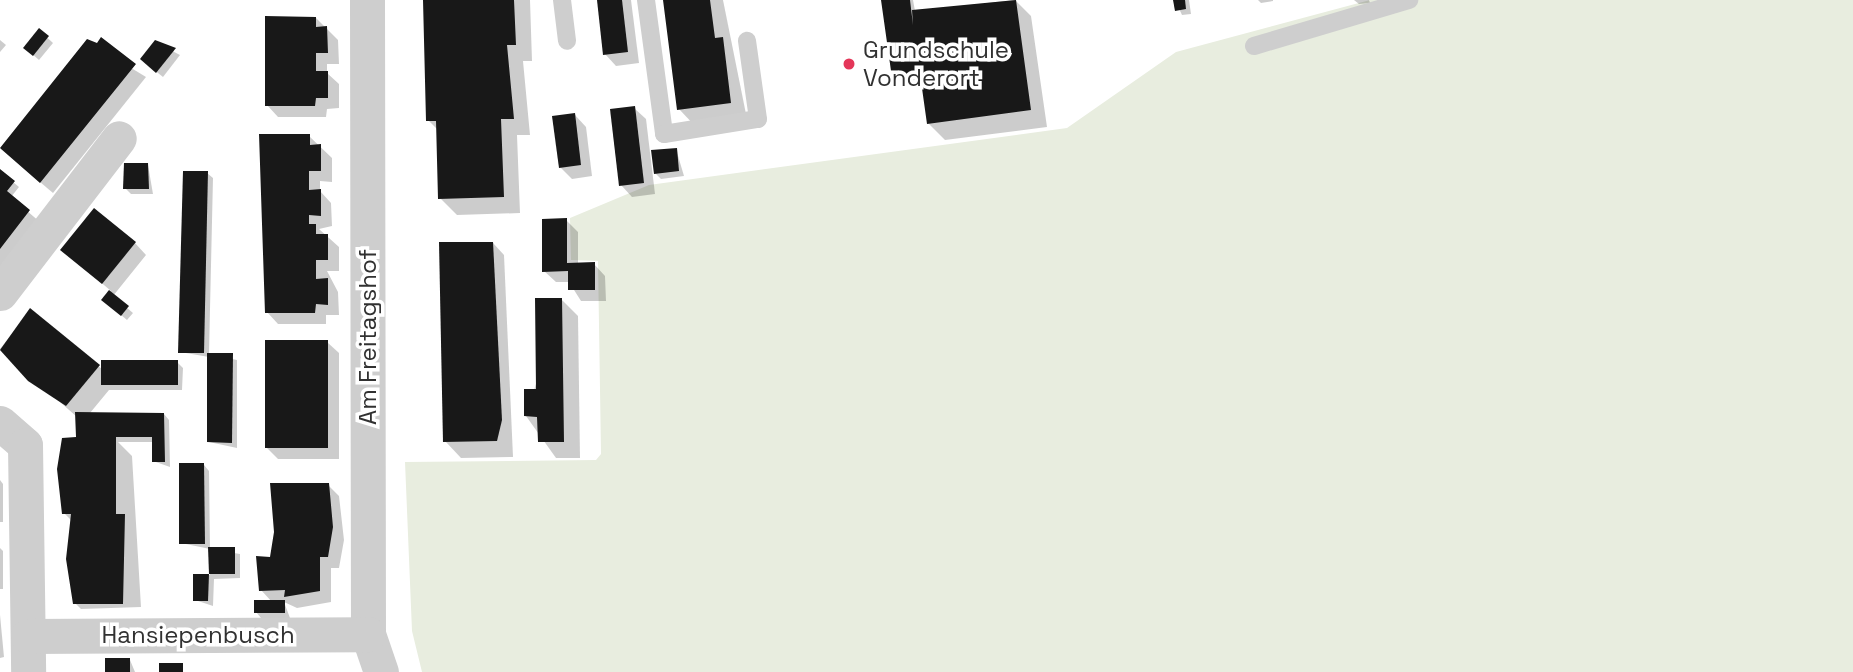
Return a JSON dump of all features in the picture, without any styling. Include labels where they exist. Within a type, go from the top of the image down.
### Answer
[{"type":"street","name":"Am Freitagshof","points":[[367,0],[368,634],[381,672]]},
{"type":"street","points":[[0,293],[119,138]]},
{"type":"street","points":[[0,423],[25,445],[27,672]]},
{"type":"street","name":"Hansiepenbusch","points":[[28,636],[368,634]]},
{"type":"lane","points":[[562,0],[567,41]]},
{"type":"lane","points":[[646,0],[664,134],[758,119],[747,41]]},
{"type":"lane","points":[[1254,46],[1409,0]]},
{"type":"shaded area","points":[[1370,0],[1853,0],[1853,672],[422,672],[412,631],[405,462],[596,460],[601,454],[598,261],[571,260],[570,218],[649,185],[1067,128],[1176,52]]},
{"type":"building","points":[[423,0],[514,0],[516,45],[507,45],[514,119],[501,119],[504,197],[438,199],[436,121],[426,121]]},
{"type":"building","points":[[597,0],[622,0],[628,52],[603,55]]},
{"type":"building","points":[[663,0],[710,0],[715,38],[723,37],[731,103],[677,110]]},
{"type":"building","points":[[881,0],[910,0],[913,25],[912,10],[1016,0],[1031,110],[927,124],[920,74],[892,78]]},
{"type":"building","points":[[1173,0],[1185,0],[1186,9],[1175,11]]},
{"type":"building","points":[[265,16],[316,17],[316,27],[327,26],[328,53],[316,53],[316,71],[328,71],[328,98],[316,98],[315,106],[265,106]]},
{"type":"building","points":[[39,28],[49,36],[33,56],[23,48]]},
{"type":"building","points":[[101,37],[136,64],[40,183],[0,148],[87,39],[97,43]]},
{"type":"building","points":[[155,40],[176,48],[156,73],[140,59]]},
{"type":"building","points":[[635,106],[644,183],[619,186],[610,109]]},
{"type":"building","points":[[575,113],[581,165],[559,168],[552,116]]},
{"type":"building","points":[[259,134],[310,134],[310,145],[321,144],[321,171],[309,171],[309,190],[321,189],[321,216],[309,215],[309,224],[316,224],[316,234],[328,234],[328,260],[316,260],[316,279],[328,278],[328,305],[316,304],[315,313],[265,313]]},
{"type":"building","points":[[677,148],[679,171],[654,174],[651,150]]},
{"type":"building","points":[[124,163],[148,163],[149,189],[123,189]]},
{"type":"building","points":[[0,169],[15,181],[7,191],[30,210],[0,249]]},
{"type":"building","points":[[183,171],[208,171],[204,353],[178,353]]},
{"type":"building","points":[[94,208],[136,242],[102,284],[60,250]]},
{"type":"building","points":[[567,218],[567,263],[595,262],[595,290],[568,290],[568,271],[542,272],[542,219]]},
{"type":"building","points":[[439,242],[493,242],[502,420],[497,441],[443,442]]},
{"type":"building","points":[[109,290],[129,306],[121,316],[101,300]]},
{"type":"building","points":[[535,298],[562,298],[564,442],[538,442],[537,417],[524,416],[524,389],[536,389]]},
{"type":"building","points":[[30,308],[100,365],[66,406],[28,381],[0,350]]},
{"type":"building","points":[[265,340],[328,340],[328,448],[265,448]]},
{"type":"building","points":[[207,353],[233,353],[232,443],[207,442]]},
{"type":"building","points":[[101,360],[178,360],[178,385],[101,385]]},
{"type":"building","points":[[75,412],[164,413],[165,462],[152,462],[152,437],[116,437],[116,514],[125,514],[123,604],[73,604],[66,559],[71,514],[62,514],[57,469],[62,438],[76,437]]},
{"type":"building","points":[[179,463],[204,463],[205,544],[179,544]]},
{"type":"building","points":[[270,483],[329,483],[333,527],[328,557],[320,557],[320,591],[284,597],[285,590],[259,591],[256,556],[270,557],[274,532]]},
{"type":"building","points":[[208,547],[235,547],[235,574],[209,574]]},
{"type":"building","points":[[193,574],[209,574],[208,601],[193,601]]},
{"type":"building","points":[[254,600],[285,600],[285,613],[254,613]]},
{"type":"building","points":[[105,658],[130,658],[130,672],[105,672]]},
{"type":"building","points":[[159,663],[183,663],[183,672],[159,672]]},
{"type":"place","name":"Grundschule Vonderort","points":[[849,64]]}]
